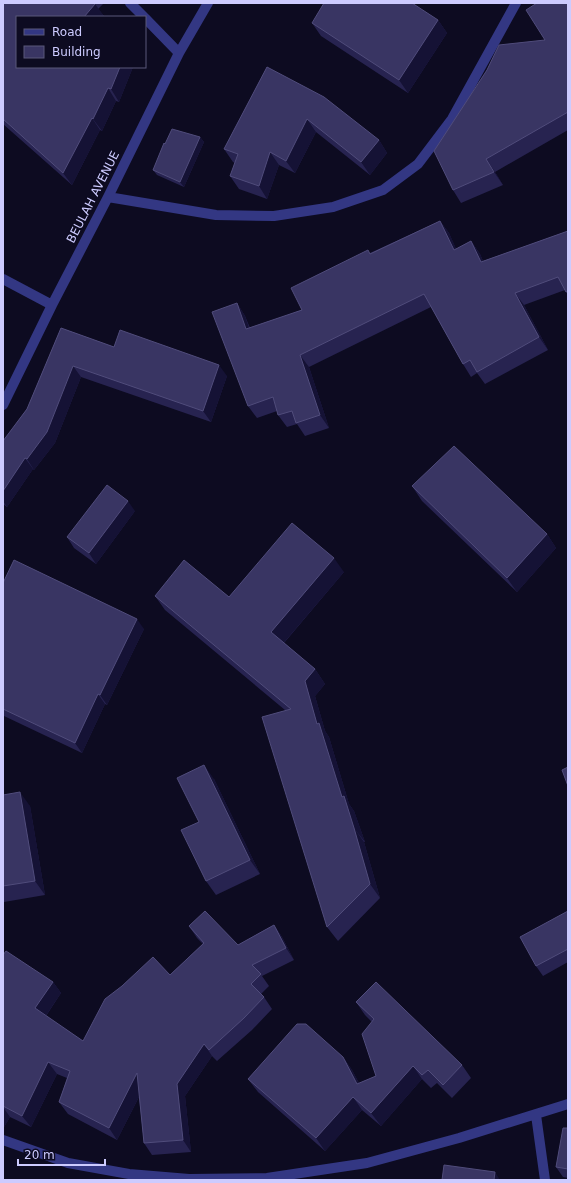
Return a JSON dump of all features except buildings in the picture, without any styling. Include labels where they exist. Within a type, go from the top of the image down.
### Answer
[{"type":"street","points":[[130,3],[142,16]]},
{"type":"street","name":"BEULAH AVENUE","points":[[3,405],[179,53],[208,3]]},
{"type":"street","points":[[108,197],[216,215],[274,216],[333,207],[383,190],[418,164],[452,119],[516,3]]},
{"type":"street","points":[[146,20],[179,53]]},
{"type":"street","points":[[3,279],[52,305]]},
{"type":"street","points":[[3,1140],[68,1163],[129,1174],[190,1179],[267,1178],[367,1163],[459,1138],[568,1104]]},
{"type":"street","points":[[536,1115],[545,1180]]}]
